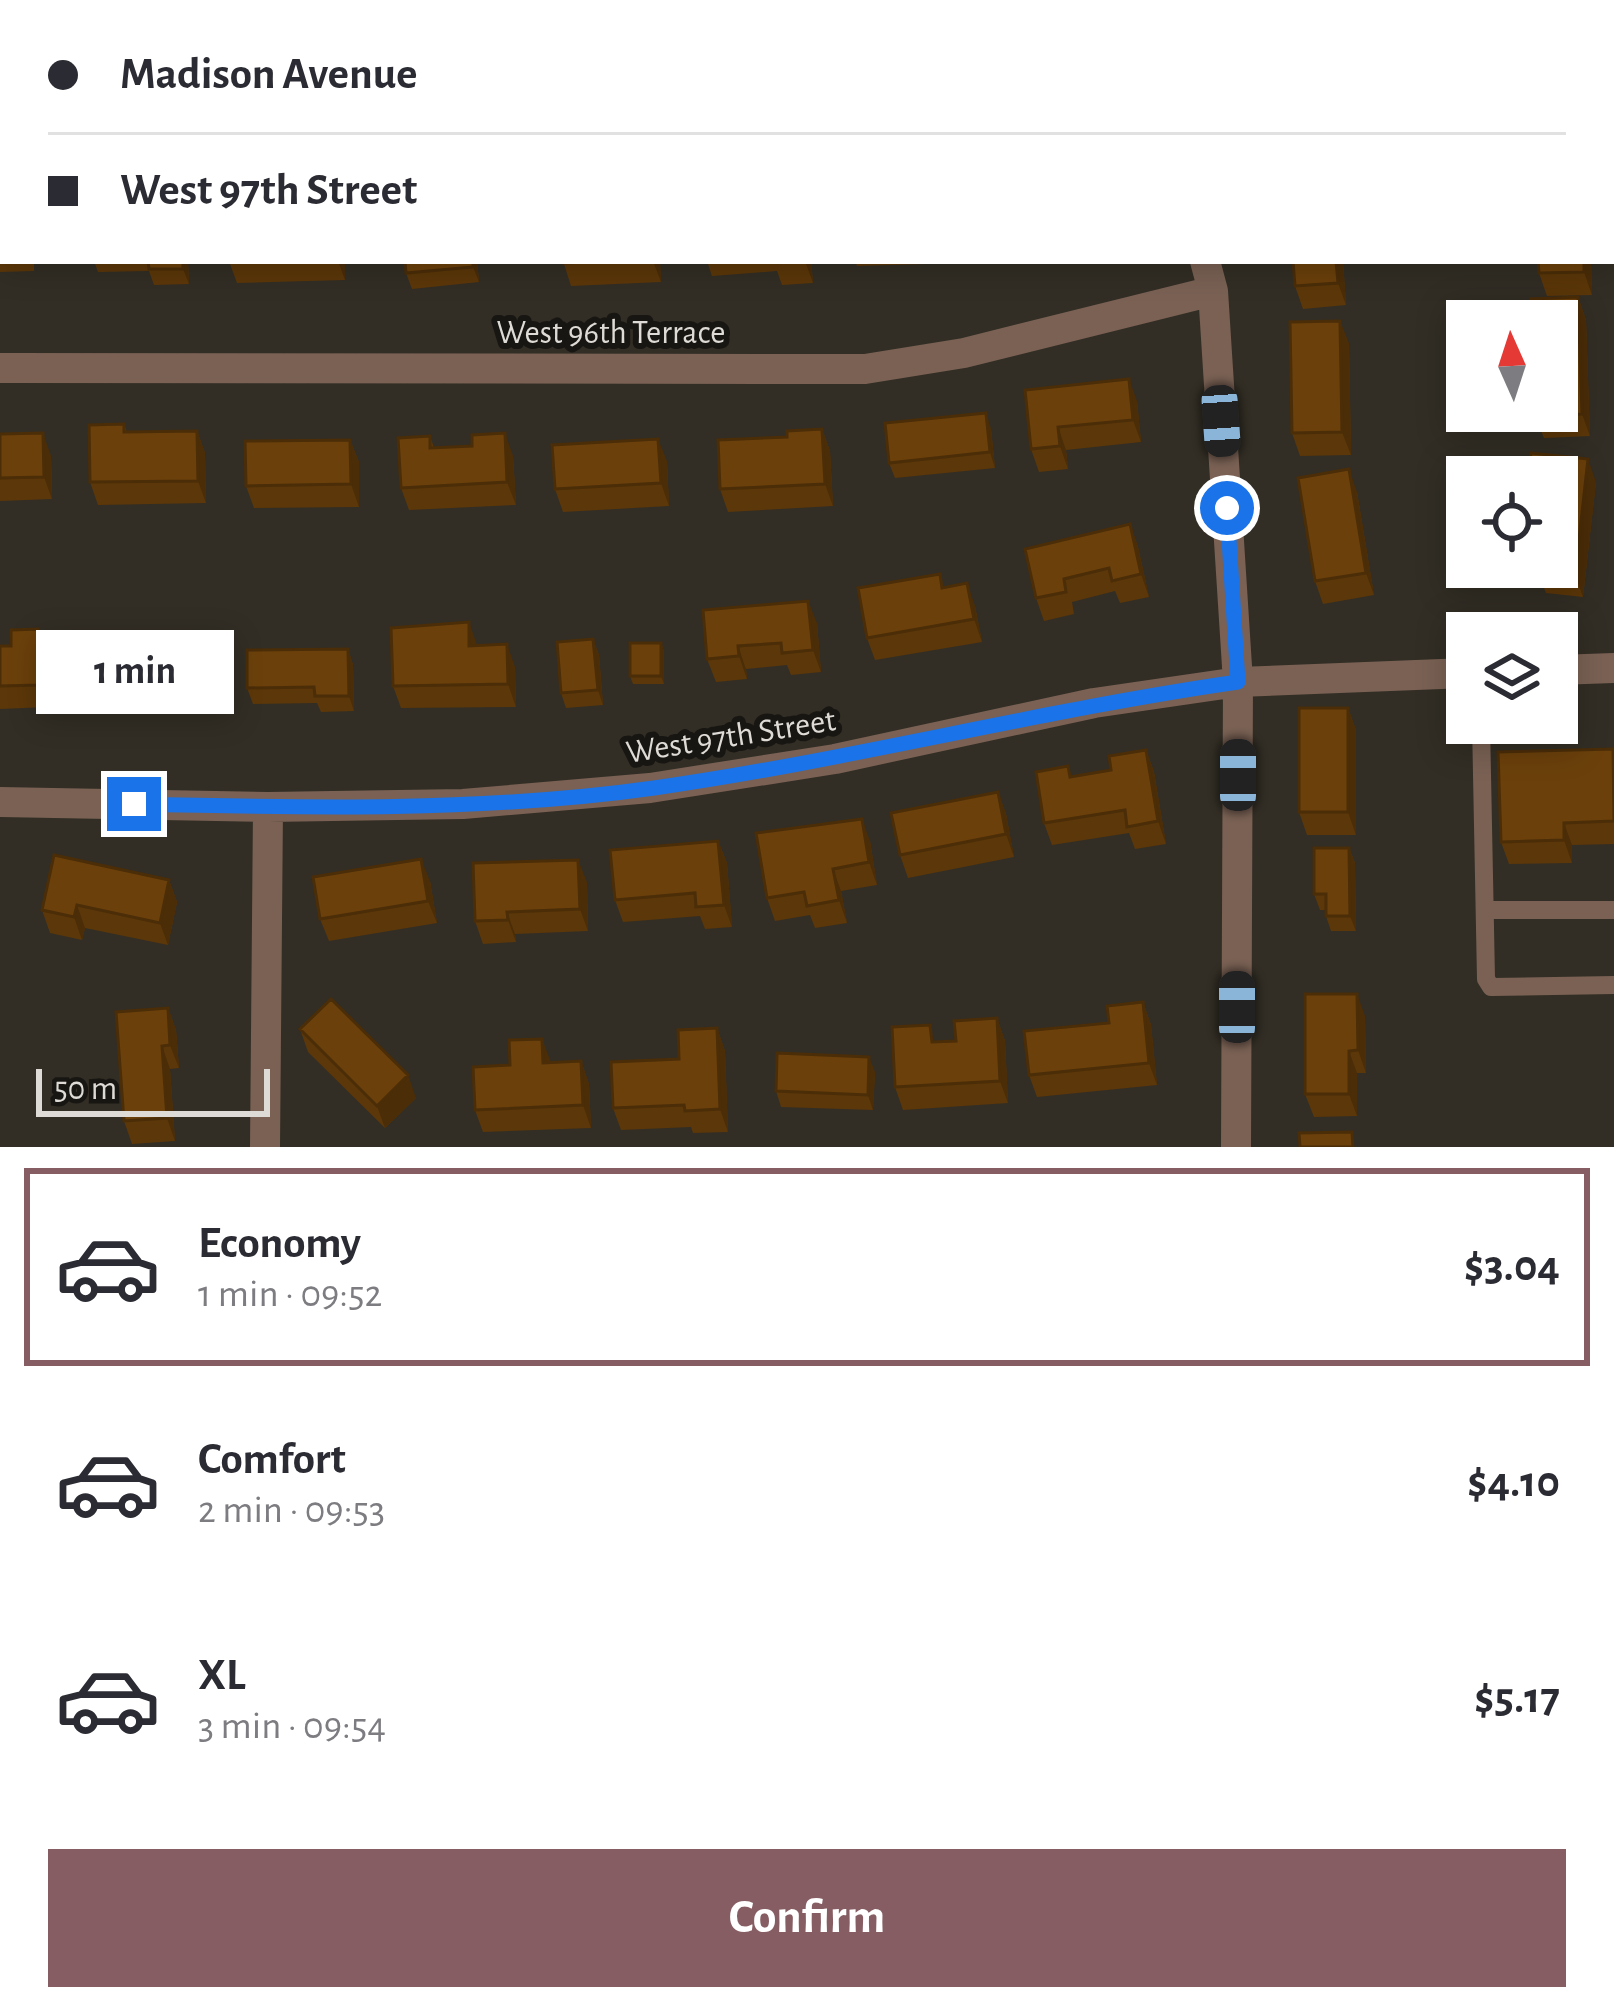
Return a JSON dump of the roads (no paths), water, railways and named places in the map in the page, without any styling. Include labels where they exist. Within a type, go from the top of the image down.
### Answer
[{"type":"street","name":"West 96th Terrace","points":[[0,368],[865,369],[964,353],[1209,276]]},
{"type":"street","points":[[1209,276],[1238,682],[1236,1147]]},
{"type":"street","points":[[1578,669],[1614,668]]},
{"type":"street","name":"West 97th Street","points":[[0,802],[268,807],[463,804],[650,788],[835,759],[1094,703],[1238,682],[1446,674]]},
{"type":"street","points":[[265,1147],[268,807]]},
{"type":"lane","points":[[1481,744],[1486,979],[1491,987],[1614,985]]},
{"type":"lane","points":[[1485,910],[1614,910]]}]
